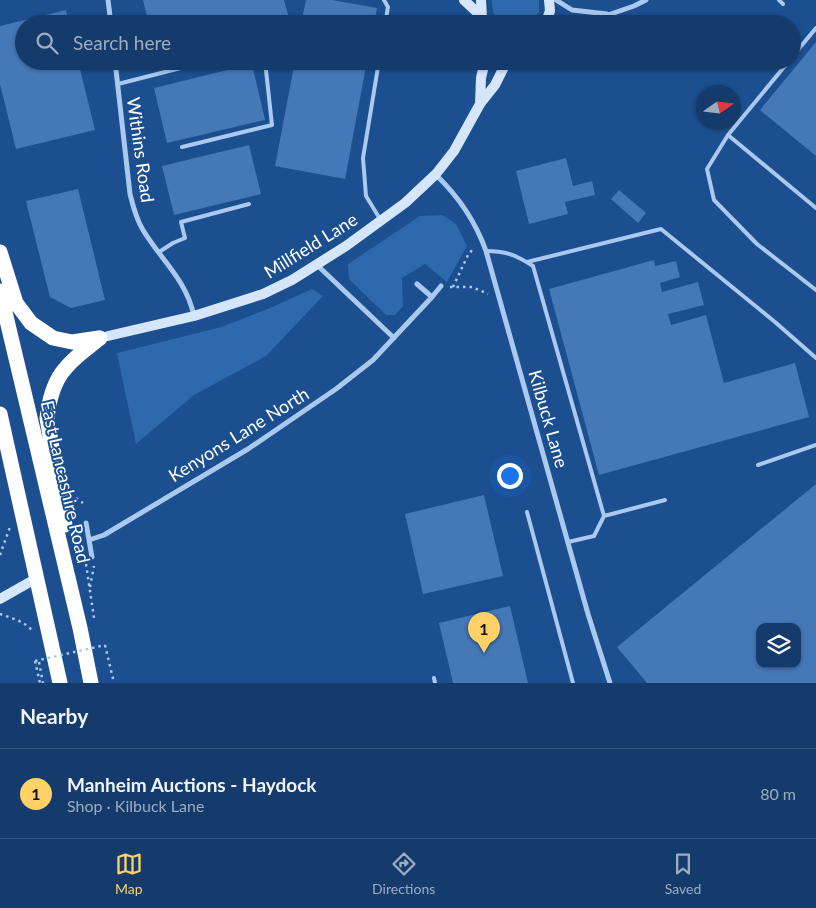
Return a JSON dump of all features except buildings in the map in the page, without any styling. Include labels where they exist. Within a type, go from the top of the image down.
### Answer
[{"type":"highway","points":[[0,252],[16,303],[31,323],[53,338],[72,342],[104,337]]},
{"type":"highway","name":"East Lancashire Road","points":[[0,291],[80,628],[91,683]]},
{"type":"highway","points":[[80,628],[48,418],[51,395],[59,376],[68,365],[104,337]]},
{"type":"highway","points":[[0,414],[60,683]]},
{"type":"street","points":[[108,0],[110,15]]},
{"type":"street","points":[[464,0],[479,15]]},
{"type":"street","points":[[481,0],[480,6],[483,15]]},
{"type":"street","points":[[548,15],[549,0]]},
{"type":"street","points":[[556,0],[572,10],[610,15],[646,0]]},
{"type":"street","name":"Withins Road","points":[[116,70],[130,194],[137,218],[143,231],[186,291],[194,316]]},
{"type":"street","name":"Millfield Lane","points":[[480,104],[483,70]]},
{"type":"street","name":"Millfield Lane","points":[[104,337],[194,316],[263,294],[318,266],[406,203],[436,174],[454,151],[480,104],[495,85],[503,70]]},
{"type":"street","name":"Kilbuck Lane","points":[[436,174],[460,200],[468,212],[486,250],[588,614],[610,683]]},
{"type":"street","points":[[318,266],[394,338]]},
{"type":"street","points":[[417,284],[432,297]]},
{"type":"street","name":"Kenyons Lane North","points":[[89,540],[104,535],[255,444],[336,389],[373,360],[441,286]]},
{"type":"street","points":[[86,523],[92,557]]},
{"type":"street","points":[[0,599],[37,578]]},
{"type":"lane","points":[[384,0],[388,6],[386,15]]},
{"type":"lane","points":[[801,46],[816,28]]},
{"type":"lane","points":[[118,84],[173,70]]},
{"type":"lane","points":[[182,147],[272,125],[267,70]]},
{"type":"lane","points":[[378,70],[363,158],[366,196],[381,221]]},
{"type":"lane","points":[[782,70],[728,135],[707,169],[714,200],[757,244],[816,290]]},
{"type":"lane","points":[[728,135],[816,208]]},
{"type":"lane","points":[[159,252],[173,243],[186,238],[181,222],[249,204]]},
{"type":"lane","points":[[527,262],[661,229],[816,358]]},
{"type":"lane","points":[[486,250],[503,251],[533,266],[604,516],[594,536],[568,542]]},
{"type":"lane","points":[[758,465],[816,445]]},
{"type":"lane","points":[[604,516],[665,500]]},
{"type":"lane","points":[[527,512],[573,683]]},
{"type":"path","points":[[453,287],[468,255],[473,249]]},
{"type":"path","points":[[441,286],[477,288],[502,304]]},
{"type":"path","points":[[73,496],[83,503]]},
{"type":"path","points":[[0,555],[12,522]]},
{"type":"path","points":[[89,589],[94,568],[92,557]]},
{"type":"path","points":[[0,614],[17,620],[31,628],[35,636]]},
{"type":"path","points":[[41,683],[35,661],[105,645],[114,683]]},
{"type":"path","points":[[40,658],[41,683]]},
{"type":"shaded area","points":[[492,0],[539,0],[539,12],[537,15],[495,15]]},
{"type":"shaded area","points":[[442,215],[456,224],[467,246],[447,282],[425,264],[402,278],[403,306],[395,315],[386,315],[349,279],[348,264],[420,216]]},
{"type":"shaded area","points":[[312,289],[323,296],[266,356],[194,395],[136,444],[117,353],[221,327]]},
{"type":"place","name":"Manheim Auctions - Haydock","points":[[484,653]]}]
